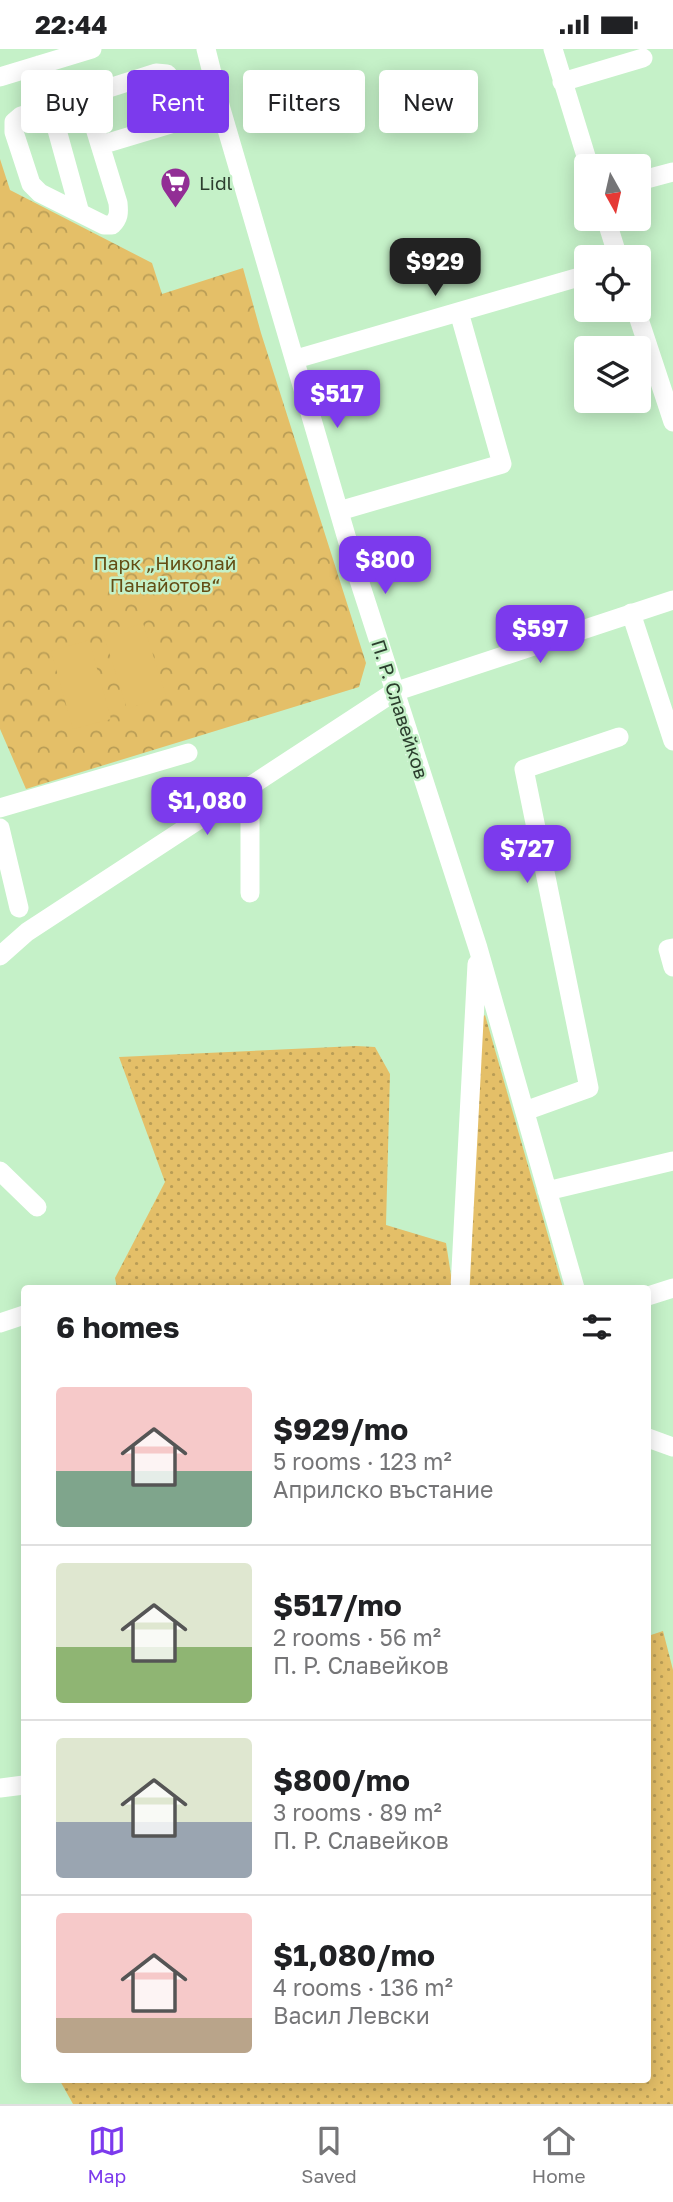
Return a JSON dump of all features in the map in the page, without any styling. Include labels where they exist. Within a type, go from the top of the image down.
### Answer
[{"type":"street","points":[[0,77],[92,49]]},
{"type":"street","name":"П. Р. Славейков","points":[[206,49],[211,70]]},
{"type":"street","points":[[553,49],[585,154]]},
{"type":"street","points":[[562,82],[643,58]]},
{"type":"street","points":[[39,65],[40,70]]},
{"type":"street","points":[[21,116],[14,122],[14,132],[31,184],[40,193],[104,225],[112,225],[117,221],[118,204],[97,133]]},
{"type":"street","points":[[58,133],[80,213]]},
{"type":"street","points":[[101,145],[141,133]]},
{"type":"street","name":"П. Р. Славейков","points":[[228,133],[394,692],[478,949],[574,1285]]},
{"type":"street","points":[[651,178],[673,172]]},
{"type":"street","points":[[296,359],[574,278]]},
{"type":"street","points":[[339,511],[502,464],[459,312]]},
{"type":"street","points":[[640,322],[673,422]]},
{"type":"street","points":[[0,956],[27,932],[394,692],[673,600]]},
{"type":"street","points":[[631,613],[673,741]]},
{"type":"street","points":[[525,1111],[589,1088],[524,769],[619,737]]},
{"type":"street","points":[[0,808],[188,753]]},
{"type":"street","points":[[250,786],[250,893]]},
{"type":"street","points":[[0,828],[19,908]]},
{"type":"street","points":[[673,948],[668,949],[673,967]]},
{"type":"street","points":[[460,1285],[478,949]]},
{"type":"street","points":[[547,1191],[673,1161]]},
{"type":"street","points":[[0,1171],[37,1207]]},
{"type":"street","points":[[651,1295],[673,1288]]},
{"type":"street","points":[[0,1323],[21,1316]]},
{"type":"street","points":[[651,1439],[673,1447]]},
{"type":"street","points":[[0,1788],[21,1784]]},
{"type":"green space","name":"Парк „Николай Панайотов“","points":[[0,159],[10,190],[152,263],[162,294],[243,268],[261,333],[366,663],[359,687],[26,789],[0,729]]},
{"type":"green space","points":[[143,623],[166,696],[127,709],[104,636]]},
{"type":"green space","points":[[89,640],[111,719],[73,729],[51,651]]},
{"type":"green space","points":[[485,1015],[562,1285],[469,1285],[480,1019]]},
{"type":"green space","points":[[375,1047],[390,1074],[386,1225],[446,1243],[453,1285],[116,1285],[115,1278],[165,1182],[119,1057]]},
{"type":"green space","points":[[663,1631],[673,1670],[673,2104],[73,2104],[61,2083],[651,2083],[651,1635]]},
{"type":"place","name":"Lidl","points":[[176,210]]}]
